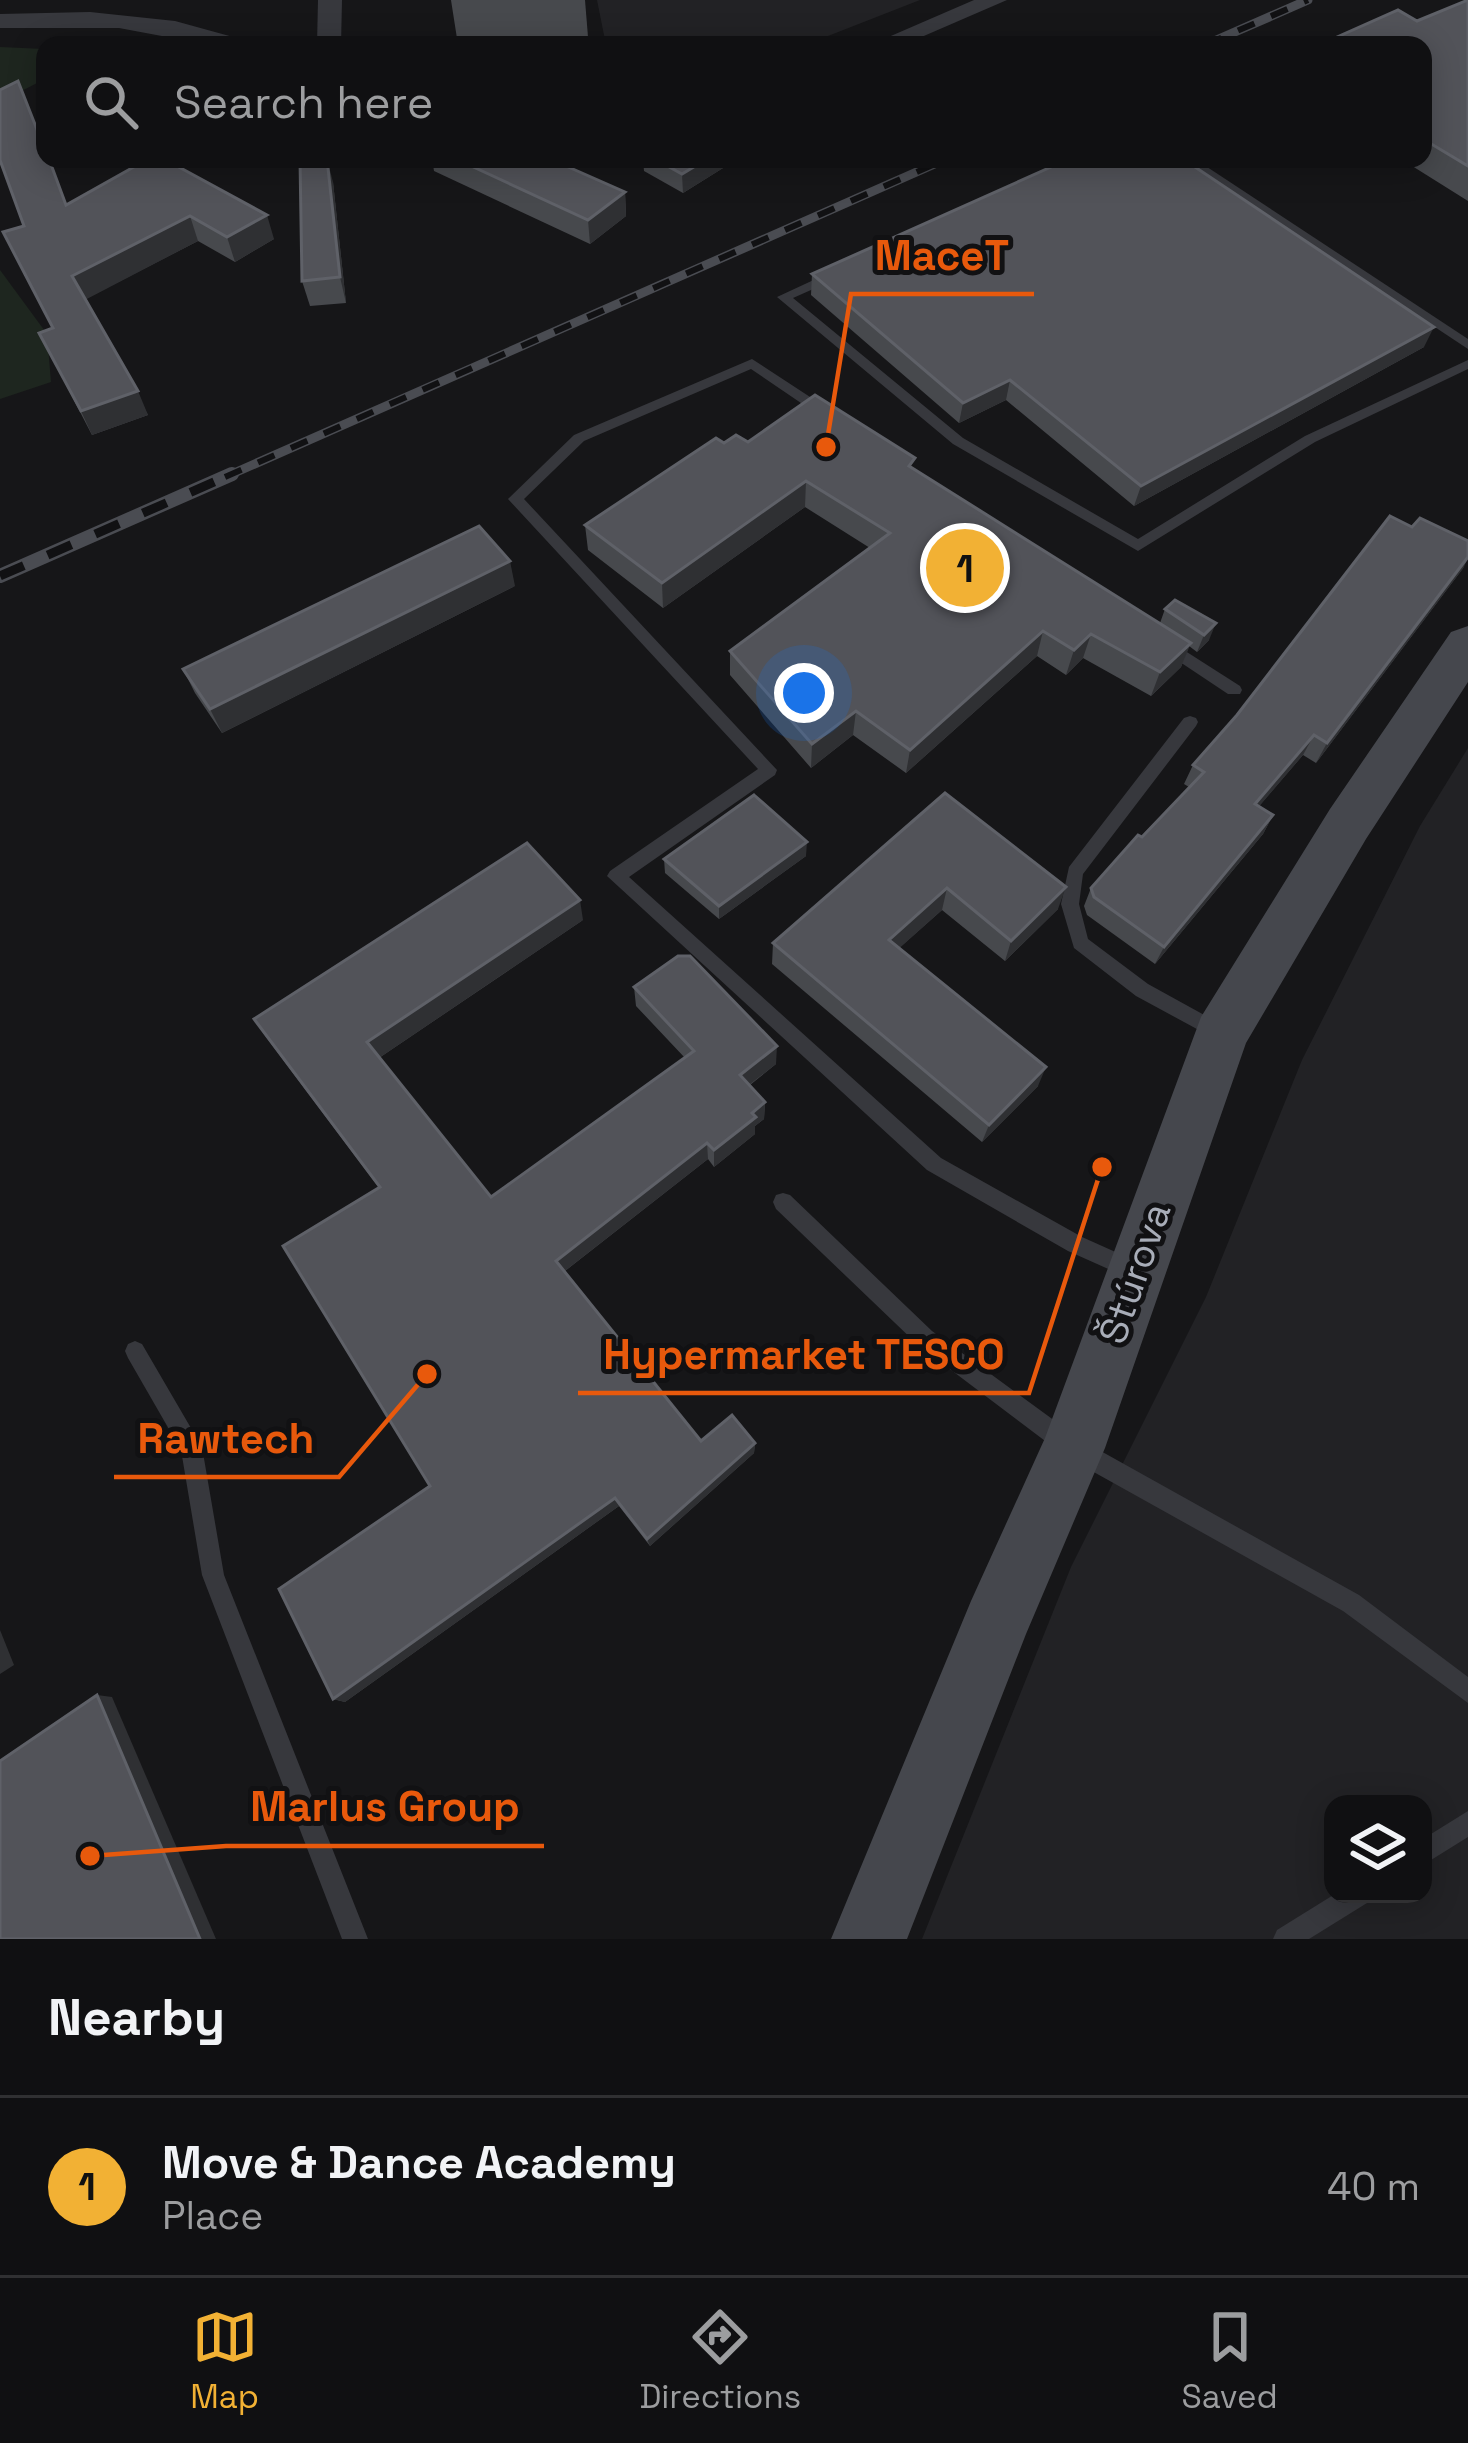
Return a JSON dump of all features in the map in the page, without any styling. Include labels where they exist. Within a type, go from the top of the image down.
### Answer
[{"type":"street","points":[[329,36],[331,0]]},
{"type":"street","points":[[905,36],[995,0]]},
{"type":"street","points":[[0,21],[106,16],[172,25],[207,36]]},
{"type":"street","name":"Štúrova","points":[[869,1939],[995,1625],[1073,1448],[1221,1034],[1348,824],[1468,644]]},
{"type":"lane","points":[[1201,168],[1468,345]]},
{"type":"lane","points":[[846,269],[784,297],[958,441],[1138,546],[1310,440],[1468,364]]},
{"type":"lane","points":[[848,428],[752,363],[579,438],[515,500],[770,770],[616,876],[934,1164],[1075,1244],[1135,1271]]},
{"type":"lane","points":[[1155,637],[1234,690]]},
{"type":"lane","points":[[1190,722],[1075,872],[1070,904],[1080,943],[1142,990],[1221,1034]]},
{"type":"lane","points":[[783,1202],[925,1338],[1073,1448],[1351,1603],[1468,1691]]},
{"type":"lane","points":[[135,1351],[191,1447],[213,1575],[356,1939]]},
{"type":"lane","points":[[1432,1847],[1468,1823]]},
{"type":"lane","points":[[1286,1939],[1344,1903]]},
{"type":"shaded area","points":[[597,0],[920,0],[828,36],[604,36]]},
{"type":"shaded area","points":[[0,47],[36,49],[36,84],[0,102]]},
{"type":"shaded area","points":[[0,270],[47,334],[51,382],[0,399]]},
{"type":"shaded area","points":[[1468,748],[1468,1939],[922,1939],[1071,1567],[1206,1297],[1302,1060],[1420,826]]},
{"type":"building","points":[[1468,0],[1468,166],[1432,144],[1432,36],[1339,36],[1398,10],[1417,21]]},
{"type":"building","points":[[18,81],[36,127],[36,168],[52,168],[66,205],[132,168],[181,168],[267,215],[227,237],[190,216],[72,276],[138,391],[81,411],[39,333],[53,328],[3,232],[24,226],[0,160],[0,90]]},
{"type":"building","points":[[300,168],[328,168],[340,277],[302,281]]},
{"type":"building","points":[[475,168],[570,168],[625,192],[588,220]]},
{"type":"building","points":[[1049,168],[1196,168],[1434,327],[1141,486],[1010,380],[963,403],[812,274]]},
{"type":"building","points":[[815,395],[915,458],[909,466],[1191,643],[1160,672],[1091,634],[1074,650],[1043,631],[910,750],[856,711],[812,744],[730,651],[890,533],[806,481],[662,583],[585,525],[716,438],[724,443],[736,435],[748,442]]},
{"type":"building","points":[[1390,516],[1412,527],[1420,518],[1468,541],[1468,557],[1327,743],[1314,735],[1255,804],[1273,815],[1164,947],[1094,897],[1091,888],[1204,772],[1193,765]]},
{"type":"building","points":[[479,526],[510,561],[210,709],[183,669]]},
{"type":"building","points":[[1175,600],[1216,623],[1204,635],[1165,609]]},
{"type":"building","points":[[945,793],[1066,887],[1011,941],[947,888],[889,940],[1046,1067],[989,1125],[773,943]]},
{"type":"building","points":[[754,795],[807,842],[719,906],[664,859]]},
{"type":"building","points":[[527,843],[580,900],[367,1042],[491,1197],[694,1051],[634,987],[678,956],[690,956],[777,1046],[740,1075],[765,1102],[752,1113],[756,1117],[714,1150],[707,1143],[556,1261],[701,1441],[732,1415],[755,1443],[647,1539],[615,1498],[333,1699],[279,1589],[430,1486],[283,1246],[380,1187],[254,1019]]},
{"type":"building","points":[[97,1695],[200,1939],[0,1939],[0,1761]]},
{"type":"railway","points":[[1226,36],[1308,0]]},
{"type":"railway","points":[[225,477],[926,168]]},
{"type":"railway","points":[[0,576],[232,474]]},
{"type":"place","name":"MaceT","points":[[826,447]]},
{"type":"place","name":"Move & Dance Academy","points":[[965,568]]},
{"type":"place","name":"Hypermarket TESCO","points":[[1102,1167]]},
{"type":"place","name":"Rawtech","points":[[427,1374]]},
{"type":"place","name":"Marlus Group","points":[[90,1856]]}]
